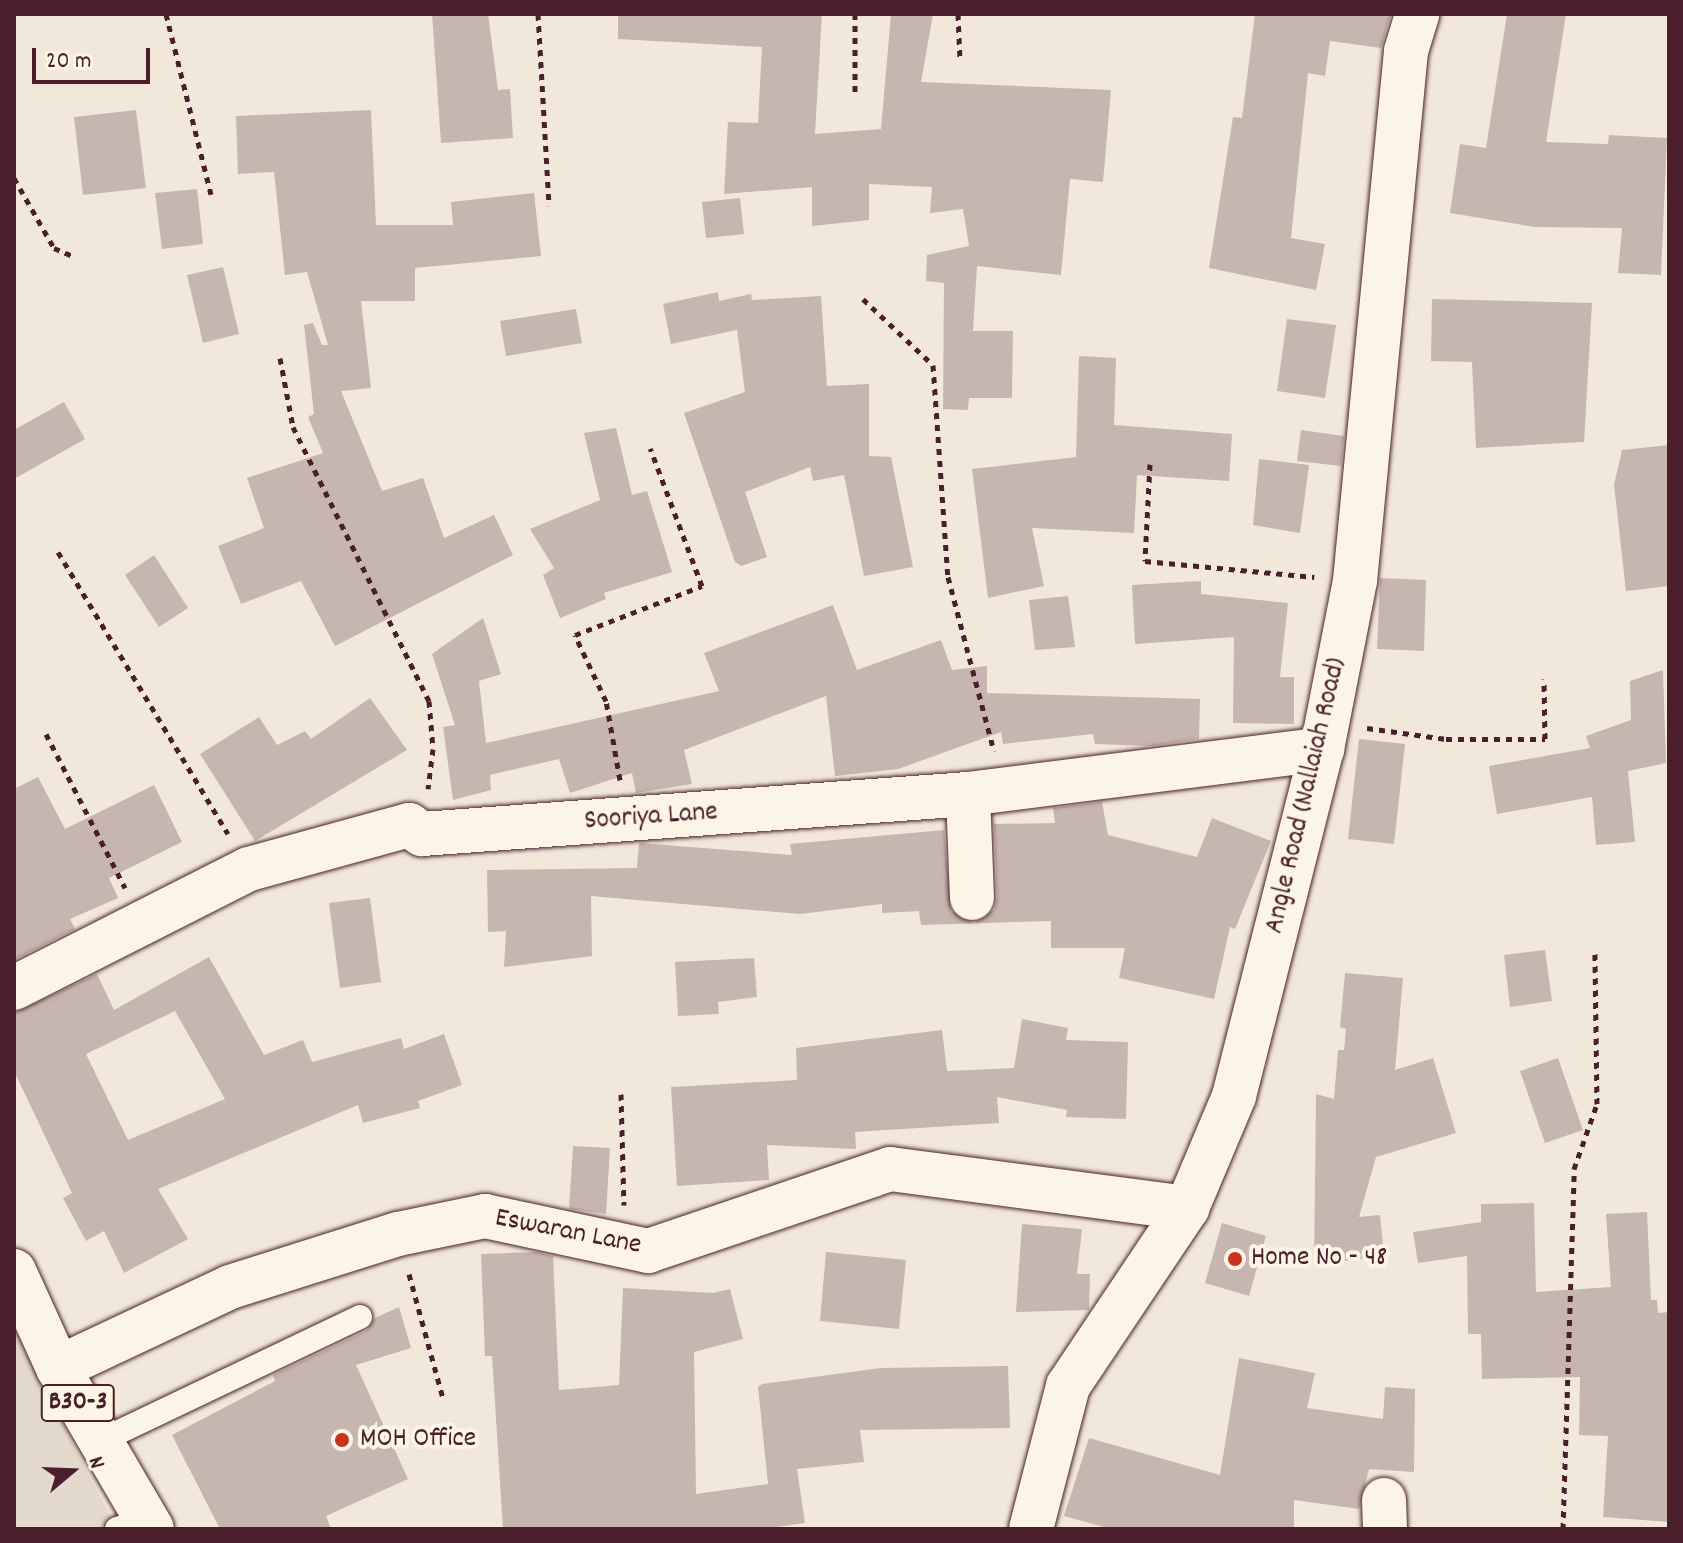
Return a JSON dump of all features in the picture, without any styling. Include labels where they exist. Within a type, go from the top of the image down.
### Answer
[{"type":"street","name":"Angle Road (Nallaiah Road)","points":[[1031,1529],[1068,1386],[1187,1208],[1234,1096],[1324,736],[1355,581],[1406,51],[1417,14]]},
{"type":"street","name":"Sooriya Lane","points":[[14,988],[249,869],[409,825],[422,834],[986,792],[1324,736]]},
{"type":"street","points":[[972,898],[986,792]]},
{"type":"street","name":"Eswaran Lane","points":[[58,1368],[230,1287],[398,1234],[485,1216],[648,1251],[890,1169],[1187,1208]]},
{"type":"street","name":"B30-3","points":[[14,1271],[58,1368],[100,1441],[139,1526]]},
{"type":"lane","points":[[100,1441],[360,1317]]},
{"type":"path","points":[[166,14],[211,194]]},
{"type":"path","points":[[538,14],[549,206]]},
{"type":"path","points":[[855,14],[855,94]]},
{"type":"path","points":[[958,14],[960,59]]},
{"type":"path","points":[[14,178],[54,248],[73,256]]},
{"type":"path","points":[[863,299],[933,365],[948,577],[986,792]]},
{"type":"path","points":[[280,358],[293,427],[429,701],[433,749],[422,834]]},
{"type":"path","points":[[627,820],[606,701],[575,635],[702,586],[650,448]]},
{"type":"path","points":[[1150,464],[1145,561],[1355,581]]},
{"type":"path","points":[[58,552],[249,869]]},
{"type":"path","points":[[1324,736],[1545,739],[1544,679]]},
{"type":"path","points":[[46,734],[142,921]]},
{"type":"path","points":[[1563,1529],[1574,1169],[1597,1104],[1595,952]]},
{"type":"path","points":[[621,1094],[625,1246]]},
{"type":"path","points":[[398,1234],[443,1398]]},
{"type":"shaded area","points":[[14,1328],[50,1400],[117,1529],[14,1529]]},
{"type":"building","points":[[432,14],[488,14],[498,90],[510,89],[513,138],[441,143]]},
{"type":"building","points":[[618,14],[822,14],[815,134],[881,129],[891,14],[933,14],[921,82],[1111,90],[1103,182],[1070,179],[1061,275],[977,266],[973,331],[1013,331],[1012,398],[969,398],[968,410],[943,409],[944,283],[926,281],[927,255],[969,246],[963,209],[930,213],[932,187],[869,184],[869,220],[812,226],[812,187],[724,194],[728,122],[758,123],[762,47],[618,39]]},
{"type":"building","points":[[1255,14],[1391,14],[1381,48],[1330,41],[1325,76],[1308,73],[1291,238],[1325,244],[1316,290],[1209,268],[1233,117],[1242,118]]},
{"type":"building","points":[[1507,14],[1566,14],[1546,142],[1608,144],[1609,135],[1667,138],[1661,275],[1618,273],[1622,228],[1535,227],[1450,213],[1460,144],[1486,148]]},
{"type":"building","points":[[136,110],[146,188],[83,195],[74,117]]},
{"type":"building","points":[[371,110],[376,225],[453,225],[451,202],[534,193],[541,256],[415,268],[415,301],[361,301],[371,388],[341,391],[382,491],[423,478],[444,538],[494,515],[513,555],[335,646],[301,581],[241,604],[218,546],[264,528],[247,478],[323,453],[308,417],[314,414],[304,325],[313,323],[322,345],[328,345],[307,272],[285,275],[274,172],[238,174],[236,116]]},
{"type":"building","points":[[197,189],[203,244],[162,249],[155,193]]},
{"type":"building","points":[[740,198],[744,234],[706,238],[702,202]]},
{"type":"building","points":[[223,267],[239,334],[203,343],[187,275]]},
{"type":"building","points":[[718,292],[719,301],[751,294],[752,300],[821,296],[827,386],[869,384],[869,456],[891,457],[913,567],[864,576],[844,475],[813,481],[810,467],[745,492],[767,557],[741,566],[735,562],[684,413],[745,392],[737,330],[671,344],[663,304]]},
{"type":"building","points":[[1432,299],[1592,303],[1584,442],[1476,448],[1472,362],[1431,361]]},
{"type":"building","points":[[576,309],[582,343],[506,356],[500,321]]},
{"type":"building","points":[[1287,319],[1336,325],[1325,398],[1277,391]]},
{"type":"building","points":[[1079,356],[1116,358],[1114,425],[1232,434],[1229,481],[1137,475],[1134,533],[1032,528],[1044,586],[988,598],[972,469],[1076,457]]},
{"type":"building","points":[[64,402],[85,439],[14,479],[14,430]]},
{"type":"building","points":[[616,428],[632,495],[647,491],[672,572],[604,593],[606,599],[560,618],[543,575],[554,568],[530,529],[600,500],[584,433]]},
{"type":"building","points":[[1301,430],[1344,436],[1341,466],[1297,461]]},
{"type":"building","points":[[1669,445],[1669,586],[1626,591],[1614,485],[1622,450]]},
{"type":"building","points":[[1259,459],[1309,465],[1300,533],[1253,525]]},
{"type":"building","points":[[154,555],[188,608],[159,627],[125,575]]},
{"type":"building","points":[[1380,578],[1426,580],[1424,651],[1377,649]]},
{"type":"building","points":[[1201,581],[1201,594],[1288,603],[1280,677],[1294,677],[1294,724],[1233,723],[1234,637],[1135,644],[1132,585]]},
{"type":"building","points":[[1068,596],[1075,647],[1035,650],[1029,600]]},
{"type":"building","points":[[833,605],[857,670],[941,640],[952,670],[987,666],[987,693],[1200,699],[1199,739],[1151,746],[1095,744],[1093,734],[1003,744],[1001,732],[898,769],[835,776],[826,696],[684,750],[692,784],[636,793],[632,773],[570,793],[559,759],[490,775],[491,790],[453,800],[443,727],[455,725],[432,654],[483,618],[501,674],[479,681],[486,743],[719,691],[704,653]]},
{"type":"building","points":[[1663,670],[1666,763],[1628,771],[1635,842],[1596,845],[1592,797],[1497,814],[1489,766],[1590,748],[1586,736],[1631,720],[1630,681]]},
{"type":"building","points":[[370,698],[407,750],[255,841],[200,754],[259,717],[277,745],[305,731],[311,739]]},
{"type":"building","points":[[1359,739],[1405,744],[1394,844],[1348,839]]},
{"type":"building","points":[[38,777],[65,829],[154,785],[182,842],[109,878],[118,898],[70,919],[75,929],[14,960],[14,789]]},
{"type":"building","points":[[1102,802],[1108,835],[1197,857],[1212,818],[1271,841],[1235,929],[1230,927],[1214,999],[1119,978],[1125,948],[1051,948],[1051,921],[921,925],[919,911],[882,913],[882,904],[800,914],[591,896],[592,956],[504,967],[506,931],[488,932],[487,870],[637,868],[639,843],[792,855],[790,844],[944,830],[951,911],[974,923],[994,910],[997,898],[994,824],[1055,823],[1053,808]]},
{"type":"building","points":[[370,898],[381,982],[340,988],[329,903]]},
{"type":"building","points":[[1545,950],[1552,1001],[1510,1007],[1504,955]]},
{"type":"building","points":[[209,957],[264,1055],[303,1040],[312,1062],[401,1038],[404,1049],[444,1034],[462,1085],[418,1101],[420,1108],[363,1123],[358,1105],[158,1189],[188,1239],[124,1273],[104,1231],[86,1241],[63,1198],[72,1193],[14,1071],[14,1013],[97,974],[114,1010]],"holes":[[[175,1011],[225,1099],[128,1140],[86,1054]]]},
{"type":"building","points":[[754,958],[757,997],[718,1002],[719,1014],[678,1016],[675,962]]},
{"type":"building","points":[[1345,973],[1403,978],[1395,1070],[1433,1058],[1456,1133],[1376,1157],[1359,1217],[1380,1215],[1384,1255],[1314,1266],[1316,1094],[1334,1099],[1338,1050],[1344,1050],[1346,1029],[1340,1027]]},
{"type":"building","points":[[1022,1019],[1068,1028],[1066,1040],[1128,1042],[1126,1119],[1066,1117],[1067,1110],[997,1097],[999,1123],[855,1132],[856,1149],[767,1145],[769,1180],[677,1186],[671,1087],[797,1080],[796,1048],[942,1030],[947,1071],[1014,1068]]},
{"type":"building","points":[[1558,1058],[1583,1130],[1545,1143],[1520,1071]]},
{"type":"building","points":[[573,1146],[610,1148],[606,1214],[569,1209]]},
{"type":"building","points":[[1534,1203],[1536,1292],[1611,1287],[1606,1214],[1647,1212],[1651,1300],[1657,1300],[1658,1313],[1669,1312],[1669,1522],[1603,1517],[1608,1436],[1579,1435],[1580,1377],[1482,1379],[1481,1334],[1468,1334],[1467,1256],[1418,1263],[1413,1232],[1481,1222],[1481,1204]]},
{"type":"building","name":"Home No - 48","points":[[1222,1223],[1266,1236],[1249,1296],[1205,1283]]},
{"type":"building","points":[[1022,1224],[1082,1229],[1077,1274],[1090,1274],[1089,1310],[1016,1312]]},
{"type":"building","points":[[536,1252],[553,1256],[559,1390],[619,1385],[623,1288],[713,1293],[730,1289],[743,1339],[694,1352],[696,1494],[768,1484],[758,1387],[762,1384],[881,1368],[1008,1366],[1010,1428],[860,1430],[864,1462],[797,1469],[805,1523],[763,1529],[503,1529],[492,1356],[485,1356],[481,1254]]},
{"type":"building","points":[[826,1252],[906,1260],[899,1329],[820,1321]]},
{"type":"building","points":[[399,1307],[411,1348],[356,1365],[408,1479],[326,1516],[331,1529],[220,1529],[172,1435],[275,1381],[273,1375],[366,1331],[375,1318]]},
{"type":"building","points":[[1239,1358],[1315,1373],[1307,1408],[1383,1419],[1385,1387],[1415,1389],[1414,1472],[1369,1469],[1359,1509],[1294,1500],[1294,1529],[1111,1529],[1064,1516],[1089,1438],[1220,1475]]},
{"type":"place","name":"Home No - 48","points":[[1235,1259]]},
{"type":"place","name":"MOH Office","points":[[342,1440]]}]
